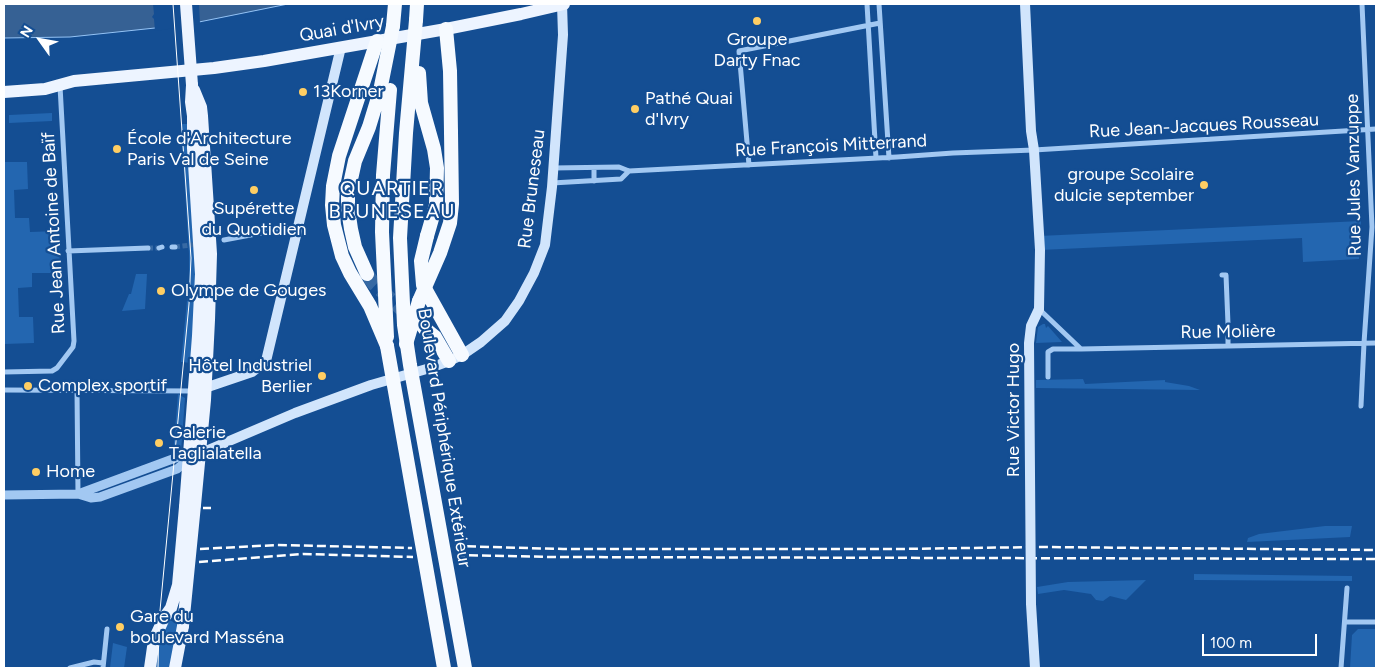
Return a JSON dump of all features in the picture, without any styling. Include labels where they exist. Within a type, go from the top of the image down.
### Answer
[{"type":"highway","points":[[395,4],[385,90],[383,175],[382,232],[387,346],[444,668]]},
{"type":"highway","name":"Boulevard Périphérique Extérieur","points":[[417,4],[406,133],[400,238],[406,344],[464,668]]},
{"type":"highway","points":[[416,20],[421,103],[434,149],[437,168],[436,205],[421,261],[423,285],[462,355]]},
{"type":"highway","points":[[406,344],[419,301],[440,253],[450,223],[452,204],[450,71],[446,29]]},
{"type":"highway","points":[[377,41],[339,156],[333,186],[332,205],[334,225],[342,256],[370,306],[387,346]]},
{"type":"highway","points":[[367,274],[351,229],[348,193],[355,161],[385,90]]},
{"type":"highway","points":[[424,328],[435,337],[449,361]]},
{"type":"main road","points":[[175,668],[183,626],[195,456],[199,390],[201,274],[193,148],[195,102],[186,4]]},
{"type":"main road","name":"Quai d'Ivry","points":[[4,92],[45,89],[74,81],[224,66],[341,48],[446,29],[563,4]]},
{"type":"main road","name":"Rue Bruneseau","points":[[195,456],[304,410],[371,385],[449,361],[481,342],[505,321],[519,301],[545,245],[552,183],[564,28],[563,4]]},
{"type":"main road","name":"Rue Victor Hugo","points":[[1025,4],[1041,281],[1039,309],[1031,326],[1029,343],[1031,604],[1036,668]]},
{"type":"main road","points":[[199,390],[252,372],[266,361],[341,48]]},
{"type":"main road","points":[[150,668],[154,640],[171,608],[178,585],[190,506]]},
{"type":"street","points":[[867,4],[876,158]]},
{"type":"street","points":[[879,4],[889,158]]},
{"type":"street","name":"Rue Jules Vanzuppe","points":[[1361,406],[1372,227],[1362,4]]},
{"type":"street","points":[[749,165],[739,51],[880,23]]},
{"type":"street","name":"Rue Jean Antoine de Baïf","points":[[4,372],[52,371],[73,348],[60,86]]},
{"type":"street","name":"Rue Jean-Jacques Rousseau","points":[[1034,150],[1376,129]]},
{"type":"street","name":"Rue François Mitterrand","points":[[553,168],[620,167],[629,171],[1034,150]]},
{"type":"street","points":[[594,168],[594,181]]},
{"type":"street","name":"Rue François Mitterrand","points":[[552,183],[621,179],[629,171]]},
{"type":"street","points":[[224,240],[298,226]]},
{"type":"street","points":[[68,251],[148,248]]},
{"type":"street","points":[[1222,275],[1226,275],[1224,307],[1228,324]]},
{"type":"street","points":[[1039,309],[1081,349]]},
{"type":"street","points":[[1228,337],[1228,346]]},
{"type":"street","name":"Rue Molière","points":[[1048,377],[1048,352],[1053,349],[1376,343]]},
{"type":"street","points":[[4,390],[199,390]]},
{"type":"street","points":[[77,390],[78,494]]},
{"type":"street","points":[[4,495],[78,494],[91,498],[100,497],[177,469],[195,456]]},
{"type":"street","points":[[1341,668],[1348,588]]},
{"type":"street","points":[[1345,622],[1376,622]]},
{"type":"street","points":[[70,668],[94,662],[103,666],[107,629]]},
{"type":"shaded area","points":[[4,4],[288,4],[194,23],[155,28],[70,37],[4,38]]},
{"type":"shaded area","points":[[52,113],[52,121],[9,123],[9,115]]},
{"type":"shaded area","points":[[181,124],[188,124],[197,247],[192,363],[181,362],[189,280],[189,254]]},
{"type":"shaded area","points":[[4,162],[27,162],[28,189],[14,190],[15,218],[29,218],[30,232],[59,231],[60,273],[32,273],[32,287],[18,288],[19,317],[33,317],[34,343],[4,344]]},
{"type":"shaded area","points":[[1361,221],[1359,259],[1303,262],[1302,238],[1040,250],[1039,236]]},
{"type":"shaded area","points":[[136,274],[147,274],[145,309],[122,311],[129,294],[131,294]]},
{"type":"shaded area","points":[[1045,324],[1046,328],[1048,326],[1062,342],[1036,343],[1038,327]]},
{"type":"shaded area","points":[[1083,379],[1085,384],[1165,380],[1165,382],[1200,390],[1036,388],[1036,380]]},
{"type":"shaded area","points":[[178,394],[185,398],[181,451],[173,454]]},
{"type":"shaded area","points":[[1325,526],[1352,526],[1350,537],[1247,542],[1248,538],[1259,534]]},
{"type":"shaded area","points":[[1194,574],[1352,576],[1352,581],[1194,580]]},
{"type":"shaded area","points":[[1146,580],[1126,600],[1110,596],[1103,601],[1096,600],[1091,594],[1064,590],[1038,594],[1037,587],[1068,582]]},
{"type":"shaded area","points":[[169,620],[179,624],[172,668],[154,668],[156,646]]},
{"type":"shaded area","points":[[1358,629],[1376,629],[1376,668],[1350,668],[1352,635]]},
{"type":"shaded area","points":[[113,643],[127,647],[124,668],[110,668]]},
{"type":"pier","points":[[153,4],[199,4],[200,24],[155,31],[154,19],[152,17],[154,14]]},
{"type":"tunnel","points":[[175,247],[199,244]]},
{"type":"tunnel","points":[[148,248],[159,248]]},
{"type":"tunnel","points":[[367,274],[374,284],[410,317]]},
{"type":"tunnel","points":[[1228,324],[1228,337]]},
{"type":"tram line","points":[[158,668],[159,621],[189,304],[191,258],[173,4]]},
{"type":"railway","points":[[203,508],[211,508]]},
{"type":"railway","points":[[200,549],[277,545],[412,548]]},
{"type":"railway","points":[[454,546],[563,549],[1041,547],[1376,550]]},
{"type":"railway","points":[[199,562],[303,554],[413,557]]},
{"type":"railway","points":[[456,555],[552,557],[1376,559]]},
{"type":"place","name":"Groupe Darty Fnac","points":[[757,21]]},
{"type":"place","name":"13Korner","points":[[303,92]]},
{"type":"place","name":"Pathé Quai d'Ivry","points":[[635,109]]},
{"type":"place","name":"École d'Architecture Paris Val de Seine","points":[[117,149]]},
{"type":"place","name":"groupe Scolaire dulcie september","points":[[1204,185]]},
{"type":"place","name":"Supérette du Quotidien","points":[[254,190]]},
{"type":"place","name":"Olympe de Gouges","points":[[161,291]]},
{"type":"place","name":"Hôtel Industriel Berlier","points":[[322,376]]},
{"type":"place","name":"Complex sportif","points":[[28,386]]},
{"type":"place","name":"Galerie Taglialatella","points":[[159,443]]},
{"type":"place","name":"Home","points":[[36,472]]},
{"type":"place","name":"Gare du boulevard Masséna","points":[[120,627]]},
{"type":"district","name":"QUARTIER BRUNESEAU","points":[[392,200]]}]
